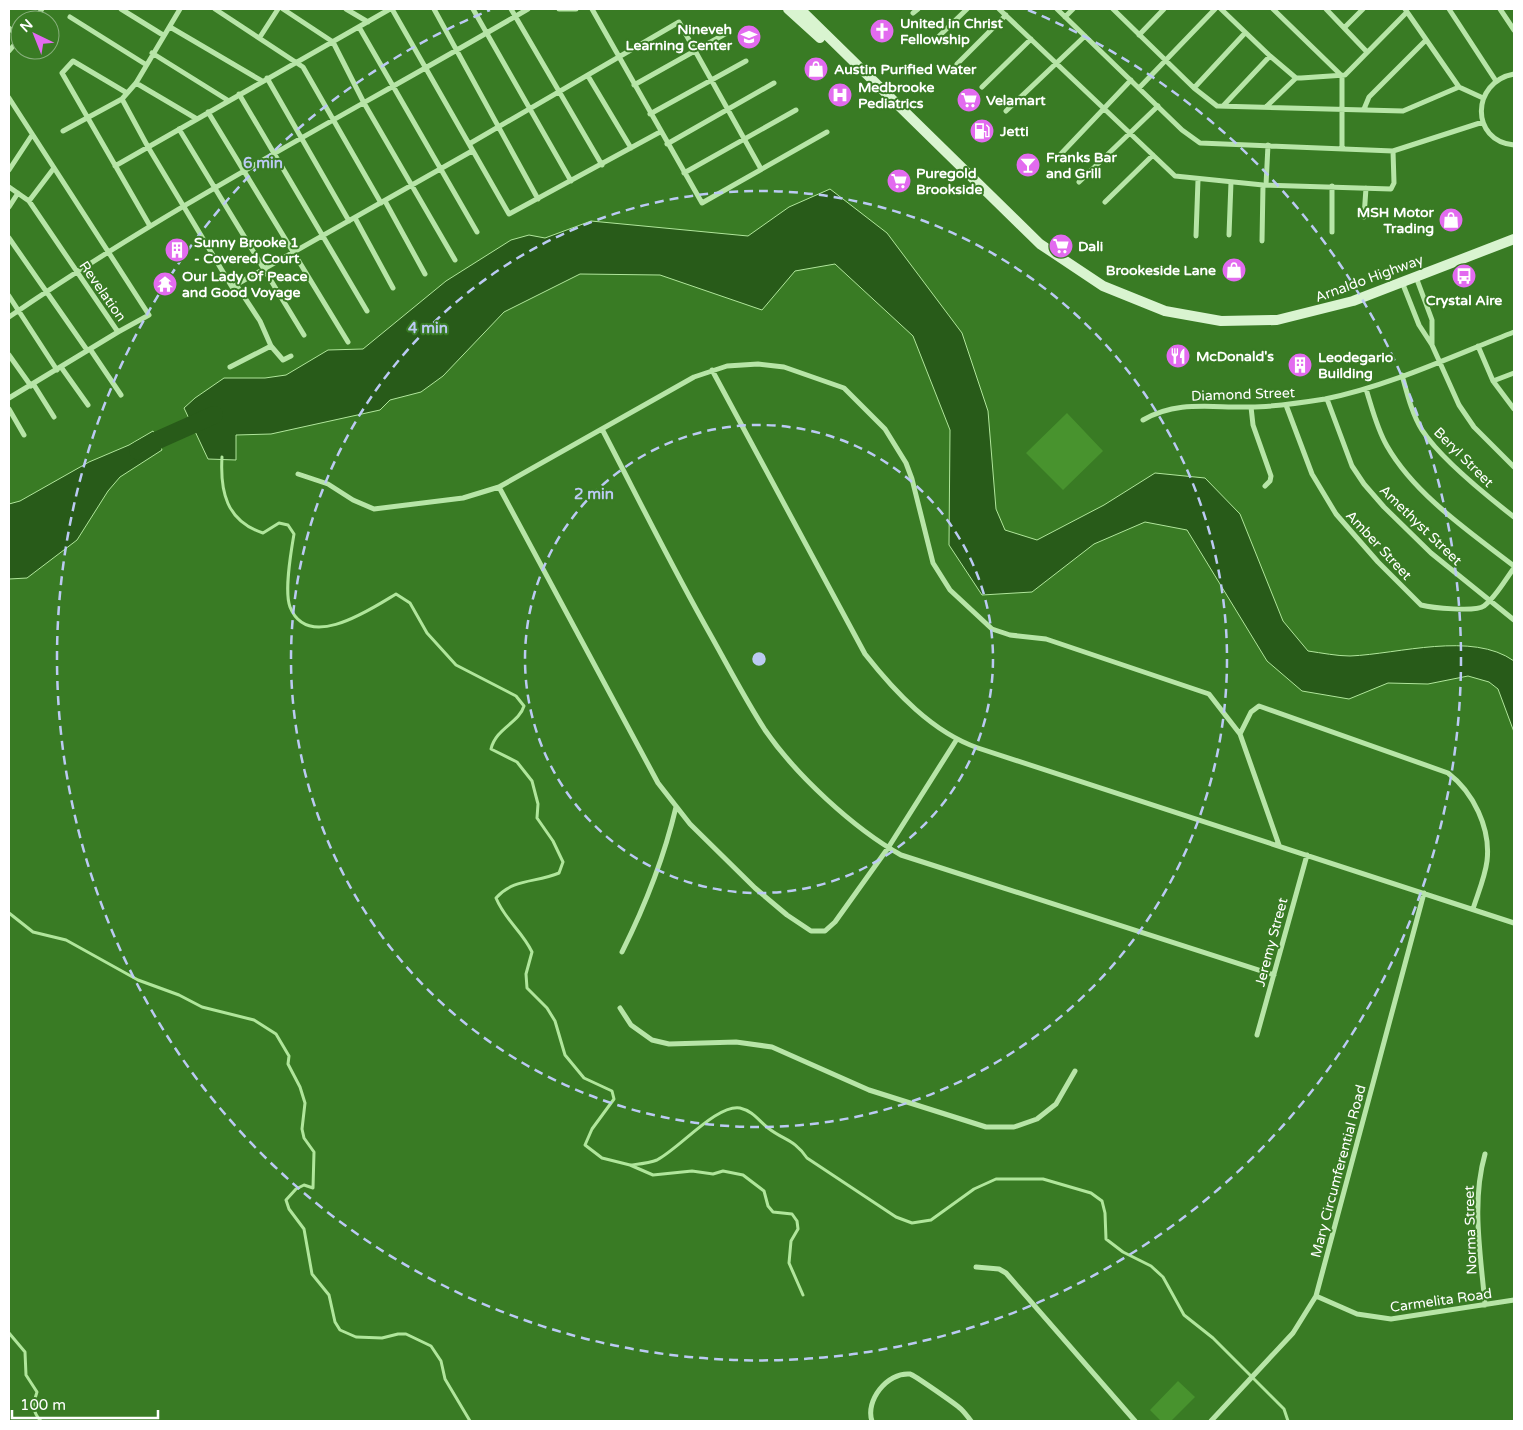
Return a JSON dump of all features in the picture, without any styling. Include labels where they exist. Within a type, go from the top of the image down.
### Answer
[{"type":"main road","name":"Arnaldo Highway","points":[[788,9],[887,96]]},
{"type":"main road","name":"Arnaldo Highway","points":[[800,9],[1040,244],[1103,286],[1165,311],[1221,321],[1277,320],[1353,301],[1514,239]]},
{"type":"street","points":[[121,9],[163,35]]},
{"type":"street","points":[[63,131],[122,99],[136,83],[145,64],[180,9]]},
{"type":"street","points":[[215,9],[298,62],[335,120],[425,274]]},
{"type":"street","points":[[260,37],[278,9]]},
{"type":"street","points":[[283,9],[333,42],[364,103],[455,260]]},
{"type":"street","points":[[346,9],[368,22]]},
{"type":"street","points":[[115,166],[391,9],[506,212],[512,214],[660,132]]},
{"type":"street","points":[[434,9],[458,49],[538,199]]},
{"type":"street","points":[[472,9],[572,181]]},
{"type":"street","points":[[511,9],[602,165]]},
{"type":"street","points":[[9,317],[76,271],[182,207],[528,9]]},
{"type":"street","points":[[559,9],[576,9]]},
{"type":"street","points":[[592,9],[660,132],[702,203],[827,132]]},
{"type":"street","points":[[913,13],[918,9]]},
{"type":"street","points":[[933,42],[967,9]]},
{"type":"street","points":[[999,9],[1175,176],[1198,180],[1265,185],[1391,189],[1393,151]]},
{"type":"street","points":[[1057,9],[1182,130],[1200,143],[1342,147],[1393,151],[1483,122]]},
{"type":"street","points":[[1066,17],[1073,9]]},
{"type":"street","points":[[1114,9],[1212,104],[1223,106],[1402,111],[1458,87]]},
{"type":"street","points":[[1139,35],[1164,9]]},
{"type":"street","points":[[1139,88],[1216,9]]},
{"type":"street","points":[[1221,9],[1296,78]]},
{"type":"street","points":[[1273,9],[1342,76],[1342,147]]},
{"type":"street","points":[[1326,9],[1367,52]]},
{"type":"street","points":[[1345,27],[1363,9]]},
{"type":"street","points":[[1449,9],[1496,81]]},
{"type":"street","points":[[1500,9],[1514,30]]},
{"type":"street","points":[[1266,107],[1296,78],[1342,76],[1406,11],[1458,87],[1483,98]]},
{"type":"street","points":[[957,64],[1006,15]]},
{"type":"street","points":[[70,17],[145,64]]},
{"type":"street","points":[[469,144],[679,22],[711,81],[746,139],[761,169]]},
{"type":"street","points":[[360,26],[442,167],[477,232]]},
{"type":"street","points":[[170,27],[264,80],[302,139],[349,221]]},
{"type":"street","points":[[1194,88],[1245,33]]},
{"type":"street","points":[[634,85],[725,34]]},
{"type":"street","points":[[1006,111],[1085,36]]},
{"type":"street","points":[[982,87],[1031,40]]},
{"type":"street","points":[[1364,110],[1369,97],[1426,40]]},
{"type":"street","points":[[152,53],[229,100]]},
{"type":"street","points":[[1223,106],[1270,56]]},
{"type":"street","points":[[127,93],[71,61],[62,75],[150,226]]},
{"type":"street","points":[[650,114],[746,61]]},
{"type":"street","points":[[1514,74],[1496,81],[1483,98],[1481,106],[1483,122],[1489,132],[1498,140],[1514,145]]},
{"type":"street","points":[[588,76],[631,148]]},
{"type":"street","points":[[1057,158],[1131,80]]},
{"type":"street","points":[[136,83],[197,118]]},
{"type":"street","points":[[667,144],[774,83]]},
{"type":"street","points":[[239,94],[367,311]]},
{"type":"street","points":[[9,98],[10,106],[54,168],[149,315],[118,332]]},
{"type":"street","points":[[122,99],[182,207],[232,288],[472,151]]},
{"type":"street","points":[[1079,182],[1158,106]]},
{"type":"street","points":[[684,173],[796,110]]},
{"type":"street","points":[[208,112],[348,342]]},
{"type":"street","points":[[179,129],[304,335]]},
{"type":"street","points":[[9,170],[32,135]]},
{"type":"street","points":[[1262,241],[1268,146]]},
{"type":"street","points":[[1105,202],[1153,155]]},
{"type":"street","points":[[29,201],[54,168]]},
{"type":"street","points":[[1196,236],[1198,180]]},
{"type":"street","points":[[1229,235],[1231,182]]},
{"type":"street","points":[[1332,186],[1332,232]]},
{"type":"street","name":"Revelation","points":[[9,187],[29,201],[118,332],[88,349],[32,386],[9,398]]},
{"type":"street","points":[[1364,217],[1366,188]]},
{"type":"street","points":[[9,206],[18,194]]},
{"type":"street","points":[[354,218],[393,288]]},
{"type":"street","points":[[9,238],[120,395]]},
{"type":"street","points":[[1416,277],[1432,320],[1432,345]]},
{"type":"street","points":[[1402,282],[1419,326],[1432,345],[1459,406],[1474,427],[1514,467]]},
{"type":"street","points":[[237,286],[260,320],[272,346],[284,360],[292,356]]},
{"type":"street","points":[[9,296],[59,368],[88,405]]},
{"type":"street","name":"Diamond Street","points":[[1143,420],[1157,412],[1174,407],[1286,405],[1327,398],[1366,388],[1514,332]]},
{"type":"street","points":[[230,367],[272,346]]},
{"type":"street","points":[[1478,346],[1493,381],[1514,408]]},
{"type":"street","points":[[9,355],[54,417]]},
{"type":"street","points":[[298,474],[328,484],[352,500],[374,509],[456,499],[498,487],[694,377],[712,370],[748,364],[771,365],[784,367],[844,388],[876,418],[897,447],[912,479],[933,563],[950,590],[977,618],[992,629],[1003,633],[1046,640],[1204,691],[1216,701],[1240,734],[1279,845]]},
{"type":"street","points":[[712,370],[865,654],[895,689],[920,713],[957,738],[978,748],[1514,922]]},
{"type":"street","points":[[1493,381],[1514,373]]},
{"type":"street","name":"Beryl Street","points":[[1402,375],[1415,417],[1429,440],[1484,494],[1514,517]]},
{"type":"street","points":[[1366,388],[1383,437],[1400,466],[1446,512],[1514,567],[1489,601]]},
{"type":"street","name":"Amethyst Street","points":[[1327,398],[1352,466],[1364,484],[1384,507],[1431,553],[1514,620]]},
{"type":"street","name":"Amber Street","points":[[1286,405],[1312,474],[1336,514],[1414,599],[1430,607],[1480,608],[1489,601]]},
{"type":"street","points":[[1251,407],[1253,424],[1271,476],[1270,481],[1265,486]]},
{"type":"street","points":[[9,409],[24,434]]},
{"type":"street","points":[[602,429],[688,594],[764,728],[782,752],[811,784],[888,848],[938,869],[1274,975]]},
{"type":"street","points":[[498,487],[648,767],[676,807],[709,845],[755,888],[811,931],[825,931],[835,922],[888,848],[957,738]]},
{"type":"street","points":[[1240,734],[1251,712],[1260,706],[1448,773],[1469,794],[1479,814],[1485,833],[1488,850],[1487,864],[1473,909]]},
{"type":"street","points":[[622,952],[635,926],[660,864],[676,807]]},
{"type":"street","name":"Jeremy Street","points":[[1257,1035],[1307,855]]},
{"type":"street","name":"Mary Circumferential Road","points":[[1211,1421],[1293,1333],[1316,1296],[1424,893]]},
{"type":"street","points":[[620,1008],[632,1025],[652,1040],[669,1044],[745,1042],[772,1047],[869,1090],[986,1127],[1014,1127],[1037,1119],[1056,1104],[1075,1071]]},
{"type":"street","name":"Norma Street","points":[[1484,1154],[1480,1169],[1477,1205],[1485,1305]]},
{"type":"street","points":[[976,1267],[999,1269],[1006,1273],[1135,1421]]},
{"type":"street","name":"Carmelita Road","points":[[1316,1296],[1357,1314],[1391,1319],[1514,1300]]},
{"type":"street","points":[[872,1421],[870,1407],[878,1390],[896,1378],[910,1374],[960,1408],[971,1421]]},
{"type":"shaded area","points":[[830,189],[887,233],[962,333],[988,411],[996,509],[1005,530],[1037,540],[1104,505],[1155,473],[1205,478],[1240,514],[1283,621],[1308,651],[1350,656],[1435,646],[1457,646],[1478,647],[1497,652],[1514,661],[1514,732],[1498,689],[1489,682],[1468,676],[1428,684],[1388,683],[1349,699],[1302,691],[1267,661],[1187,530],[1145,522],[1094,544],[1032,592],[982,595],[949,545],[950,430],[913,336],[835,264],[795,271],[762,310],[660,275],[580,274],[504,312],[443,376],[421,392],[390,400],[380,410],[271,434],[236,435],[236,460],[208,459],[184,408],[224,378],[265,378],[286,375],[328,350],[363,349],[446,281],[511,240],[529,235],[545,238],[591,221],[748,236],[789,207]]},
{"type":"shaded area","points":[[1067,413],[1103,451],[1063,490],[1026,453]]},
{"type":"shaded area","points":[[153,431],[162,450],[120,477],[108,491],[77,540],[27,578],[9,579],[9,504],[20,501],[89,462],[129,445]]},
{"type":"shaded area","points":[[1178,1381],[1195,1397],[1171,1421],[1161,1421],[1150,1410]]},
{"type":"waterway","points":[[138,451],[214,415]]},
{"type":"waterway","points":[[222,457],[224,493],[233,513],[251,528],[263,533],[279,523],[288,525],[294,534],[289,571],[288,600],[290,607],[299,620],[311,626],[325,627],[340,623],[356,617],[396,594],[410,603],[427,633],[456,665],[516,696],[524,706],[517,717],[498,736],[491,749],[517,762],[532,781],[538,804],[537,818],[553,841],[563,862],[559,873],[510,887],[496,898],[504,913],[532,952],[526,974],[527,988],[547,1008],[555,1021],[565,1055],[584,1078],[612,1091],[614,1099],[592,1129],[585,1145],[602,1158],[630,1165],[653,1175],[692,1171],[713,1174],[723,1171],[743,1175],[764,1191],[768,1206],[773,1212],[792,1214],[797,1221],[798,1229],[791,1241],[789,1263],[803,1295]]},
{"type":"waterway","points":[[9,913],[33,932],[66,940],[138,980],[179,995],[202,1007],[254,1020],[276,1034],[289,1056],[288,1064],[300,1087],[305,1103],[302,1129],[304,1138],[314,1152],[313,1188],[304,1185],[296,1189],[286,1200],[289,1209],[304,1229],[312,1274],[329,1295],[335,1322],[340,1330],[356,1337],[382,1338],[406,1334],[431,1346],[441,1361],[445,1379],[470,1421]]},
{"type":"waterway","points":[[631,1165],[657,1160],[721,1113],[740,1108],[745,1109],[768,1128],[798,1147],[807,1158],[896,1217],[912,1223],[931,1220],[974,1189],[996,1179],[1043,1179],[1091,1193],[1102,1201],[1105,1213],[1106,1239],[1123,1252],[1151,1266],[1163,1277],[1184,1315],[1213,1338],[1284,1409],[1288,1421]]},
{"type":"waterway","points":[[9,1333],[25,1352],[26,1375],[37,1392],[34,1408],[41,1421]]},
{"type":"place","name":"United in Christ Fellowship","points":[[882,31]]},
{"type":"place","name":"Nineveh Learning Center","points":[[749,37]]},
{"type":"place","name":"Austin Purified Water","points":[[816,69]]},
{"type":"place","name":"Medbrooke Pediatrics","points":[[840,95]]},
{"type":"place","name":"Velamart","points":[[969,100]]},
{"type":"place","name":"Jetti","points":[[982,131]]},
{"type":"place","name":"Franks Bar and Grill","points":[[1028,165]]},
{"type":"place","name":"Puregold Brookside","points":[[899,181]]},
{"type":"place","name":"MSH Motor Trading","points":[[1451,220]]},
{"type":"place","name":"Dali","points":[[1061,246]]},
{"type":"place","name":"Sunny Brooke 1 - Covered Court","points":[[177,250]]},
{"type":"place","name":"Brookeside Lane","points":[[1234,270]]},
{"type":"place","name":"Crystal Aire","points":[[1464,276]]},
{"type":"place","name":"Our Lady Of Peace and Good Voyage","points":[[165,284]]},
{"type":"place","name":"McDonald's","points":[[1178,356]]},
{"type":"place","name":"Leodegario Building","points":[[1300,365]]}]
